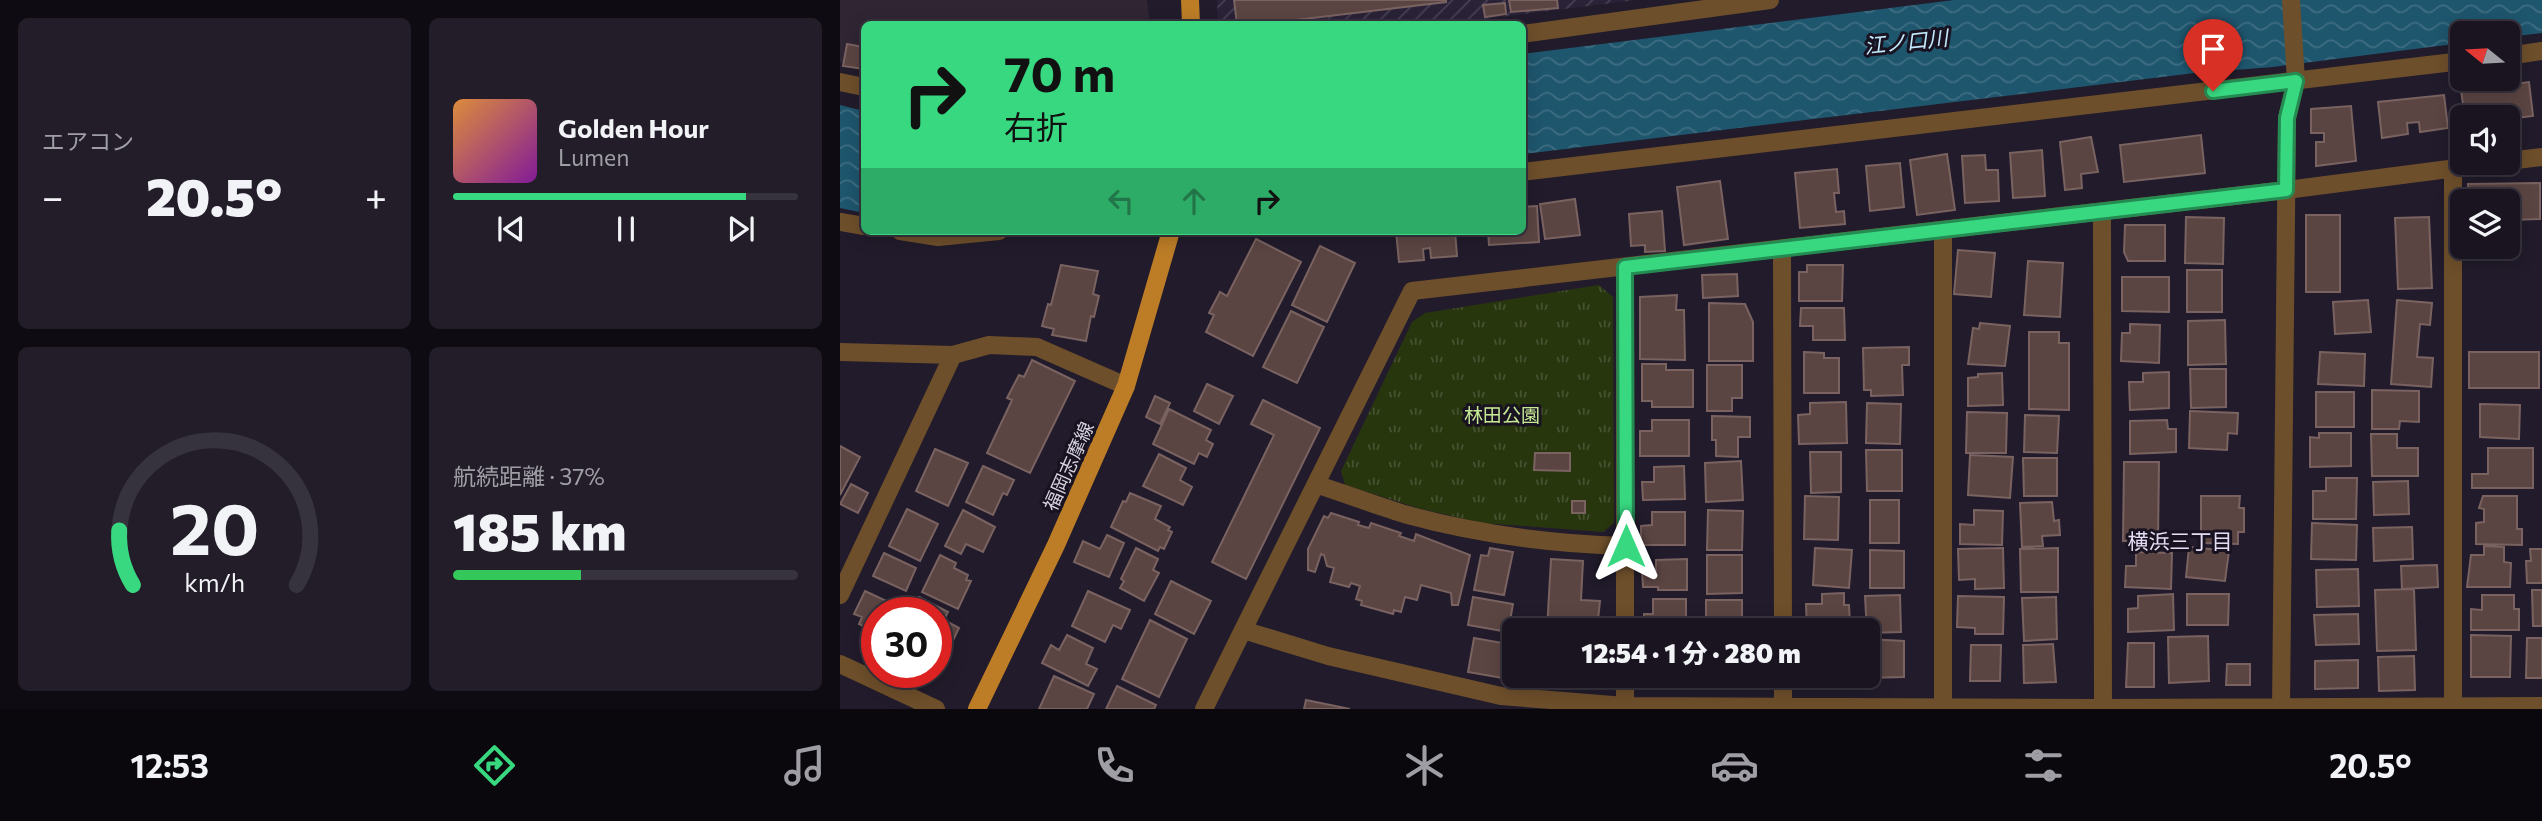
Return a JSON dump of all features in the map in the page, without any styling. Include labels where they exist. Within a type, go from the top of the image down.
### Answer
[{"type":"main road","points":[[1190,0],[1191,21]]},
{"type":"main road","name":"福岡志摩線","points":[[977,709],[1056,545],[1126,386],[1170,235]]},
{"type":"street","points":[[1526,33],[1770,0]]},
{"type":"street","points":[[2281,708],[2287,118],[2296,81],[2291,0]]},
{"type":"street","points":[[2520,54],[2542,51]]},
{"type":"street","points":[[1526,172],[2450,62]]},
{"type":"street","points":[[840,82],[861,86]]},
{"type":"street","points":[[2520,160],[2542,157]]},
{"type":"street","points":[[1204,709],[1318,485],[1412,291],[2102,212],[2450,168]]},
{"type":"street","points":[[2453,175],[2454,707]]},
{"type":"street","points":[[2102,212],[2103,708]]},
{"type":"street","points":[[840,222],[861,226]]},
{"type":"street","points":[[1943,230],[1943,707]]},
{"type":"street","points":[[925,235],[958,235]]},
{"type":"street","points":[[1782,249],[1783,618]]},
{"type":"street","points":[[1625,267],[1625,618]]},
{"type":"street","points":[[840,352],[953,355],[989,345],[1037,347],[1126,386]]},
{"type":"street","points":[[840,595],[953,355]]},
{"type":"street","points":[[1318,485],[1403,514],[1475,531],[1544,541],[1626,546]]},
{"type":"street","points":[[1243,630],[1328,656],[1501,696],[1625,706],[2542,706]]},
{"type":"street","points":[[840,664],[936,709]]},
{"type":"street","points":[[1625,688],[1625,706]]},
{"type":"street","points":[[1783,688],[1783,708]]},
{"type":"shaded area","points":[[840,0],[1147,0],[1150,21],[861,21],[861,66],[840,62]]},
{"type":"shaded area","points":[[1217,0],[1637,0],[1468,21],[1218,21]]},
{"type":"green space","name":"林田公園","points":[[1599,285],[1613,297],[1614,523],[1603,532],[1482,523],[1418,508],[1345,485],[1341,471],[1412,322],[1425,313]]},
{"type":"water","name":"江ノ口川","points":[[1954,0],[2542,0],[2542,33],[2520,36],[2520,21],[2450,21],[2450,45],[1526,154],[1526,54]]},
{"type":"water","points":[[840,105],[861,110],[861,212],[840,208]]},
{"type":"building","points":[[1234,0],[1446,0],[1287,21],[1237,21]]},
{"type":"building","points":[[1509,0],[1557,0],[1558,8],[1511,12]]},
{"type":"building","points":[[1505,3],[1506,14],[1485,17],[1483,5]]},
{"type":"building","points":[[847,44],[861,46],[861,69],[843,66]]},
{"type":"building","points":[[2529,82],[2533,116],[2520,118],[2520,105],[2463,105],[2461,91],[2520,91],[2520,83]]},
{"type":"building","points":[[2444,95],[2448,128],[2420,132],[2419,122],[2407,123],[2408,134],[2382,138],[2378,102]]},
{"type":"building","points":[[2351,106],[2356,161],[2316,166],[2316,142],[2324,142],[2324,133],[2311,133],[2311,109]]},
{"type":"building","points":[[2201,135],[2205,173],[2124,182],[2120,145]]},
{"type":"building","points":[[2091,137],[2098,172],[2081,174],[2082,188],[2065,190],[2060,142]]},
{"type":"building","points":[[2042,150],[2045,196],[2013,198],[2010,153]]},
{"type":"building","points":[[1947,154],[1955,210],[1917,215],[1910,160]]},
{"type":"building","points":[[1985,155],[1986,170],[1998,170],[1999,201],[1965,203],[1962,156]]},
{"type":"building","points":[[1900,163],[1904,207],[1870,211],[1866,166]]},
{"type":"building","points":[[1837,169],[1839,193],[1834,193],[1836,212],[1844,211],[1845,224],[1800,228],[1795,173]]},
{"type":"building","points":[[1720,181],[1728,239],[1684,245],[1677,187]]},
{"type":"building","points":[[2540,183],[2540,219],[2520,220],[2520,189],[2468,189],[2468,184]]},
{"type":"building","points":[[1575,199],[1580,235],[1545,239],[1540,204]]},
{"type":"building","points":[[1537,206],[1539,242],[1489,245],[1488,235],[1526,235],[1526,207]]},
{"type":"building","points":[[1662,211],[1665,251],[1645,252],[1645,245],[1631,246],[1629,214]]},
{"type":"building","points":[[2306,215],[2340,215],[2340,292],[2306,292]]},
{"type":"building","points":[[2186,217],[2224,218],[2223,264],[2185,263]]},
{"type":"building","points":[[2429,217],[2432,288],[2398,289],[2395,218]]},
{"type":"building","points":[[2125,225],[2165,225],[2165,261],[2128,261],[2124,252]]},
{"type":"building","points":[[1396,235],[1455,235],[1457,256],[1431,258],[1430,248],[1423,249],[1424,260],[1399,262]]},
{"type":"building","points":[[1256,239],[1301,262],[1253,356],[1206,332],[1214,315],[1209,313],[1220,292],[1227,296]]},
{"type":"building","points":[[1320,246],[1355,263],[1327,322],[1292,305]]},
{"type":"building","points":[[1958,250],[1995,253],[1991,297],[1954,294]]},
{"type":"building","points":[[2028,261],[2063,263],[2060,317],[2024,315]]},
{"type":"building","points":[[1061,265],[1098,271],[1093,294],[1099,296],[1094,317],[1091,316],[1086,341],[1052,335],[1054,329],[1042,326],[1048,304],[1051,305]]},
{"type":"building","points":[[1807,265],[1843,265],[1842,301],[1799,301],[1799,272],[1807,272]]},
{"type":"building","points":[[2187,270],[2222,270],[2222,312],[2187,312]]},
{"type":"building","points":[[1737,274],[1738,296],[1703,298],[1702,275]]},
{"type":"building","points":[[2122,277],[2169,277],[2169,312],[2122,311]]},
{"type":"building","points":[[1677,295],[1676,310],[1684,310],[1685,360],[1640,359],[1640,297]]},
{"type":"building","points":[[2368,300],[2371,332],[2335,334],[2333,302]]},
{"type":"building","points":[[2397,300],[2432,303],[2430,325],[2420,324],[2417,357],[2433,358],[2431,387],[2391,384]]},
{"type":"building","points":[[1709,303],[1745,304],[1753,322],[1753,361],[1709,361]]},
{"type":"building","points":[[1801,308],[1844,308],[1845,340],[1813,340],[1813,326],[1800,326]]},
{"type":"building","points":[[1291,311],[1324,327],[1297,383],[1263,367]]},
{"type":"building","points":[[2225,320],[2226,364],[2188,365],[2188,321]]},
{"type":"building","points":[[1980,323],[2010,326],[2005,366],[1968,364],[1973,328],[1979,329]]},
{"type":"building","points":[[2130,324],[2160,325],[2159,363],[2121,361],[2122,333],[2130,333]]},
{"type":"building","points":[[2029,332],[2059,332],[2059,343],[2069,343],[2069,410],[2029,409]]},
{"type":"building","points":[[1909,347],[1909,365],[1902,365],[1903,395],[1871,396],[1871,390],[1864,390],[1863,348]]},
{"type":"building","points":[[1804,352],[1824,353],[1824,358],[1839,358],[1839,393],[1804,393]]},
{"type":"building","points":[[2320,352],[2365,354],[2364,386],[2318,384]]},
{"type":"building","points":[[2469,352],[2539,352],[2539,388],[2469,388]]},
{"type":"building","points":[[1032,360],[1075,381],[1030,473],[987,453],[1012,400],[1007,398],[1019,375],[1024,377]]},
{"type":"building","points":[[1642,364],[1666,364],[1666,370],[1693,370],[1693,407],[1652,407],[1652,401],[1642,401]]},
{"type":"building","points":[[1707,365],[1742,365],[1742,398],[1732,398],[1732,411],[1707,411]]},
{"type":"building","points":[[2190,369],[2226,369],[2226,407],[2191,408]]},
{"type":"building","points":[[2169,372],[2169,408],[2130,410],[2129,382],[2143,382],[2143,373]]},
{"type":"building","points":[[2002,373],[2003,405],[1968,406],[1968,378],[1978,377],[1978,374]]},
{"type":"building","points":[[1207,384],[1233,396],[1219,424],[1194,411]]},
{"type":"building","points":[[2372,390],[2419,391],[2419,422],[2400,421],[2399,429],[2372,429]]},
{"type":"building","points":[[2316,392],[2354,392],[2354,427],[2316,427]]},
{"type":"building","points":[[1155,396],[1170,403],[1160,424],[1146,417]]},
{"type":"building","points":[[1263,400],[1320,428],[1246,579],[1212,562],[1274,435],[1251,424]]},
{"type":"building","points":[[1846,402],[1847,443],[1799,444],[1798,415],[1810,414],[1810,403]]},
{"type":"building","points":[[1867,403],[1901,404],[1900,444],[1866,443]]},
{"type":"building","points":[[2480,404],[2520,405],[2519,439],[2480,437]]},
{"type":"building","points":[[1169,409],[1211,430],[1206,440],[1213,444],[1207,457],[1199,453],[1194,464],[1153,444]]},
{"type":"building","points":[[2190,411],[2238,413],[2237,434],[2228,433],[2227,450],[2189,448]]},
{"type":"building","points":[[1967,412],[2007,413],[2006,453],[1966,453]]},
{"type":"building","points":[[2025,415],[2059,416],[2057,453],[2024,452]]},
{"type":"building","points":[[1712,416],[1750,417],[1750,437],[1738,437],[1738,457],[1716,456],[1716,440],[1712,440]]},
{"type":"building","points":[[1652,420],[1689,420],[1689,456],[1640,456],[1640,431],[1652,431]]},
{"type":"building","points":[[2167,420],[2168,429],[2176,429],[2176,452],[2130,454],[2130,421]]},
{"type":"building","points":[[2319,433],[2351,433],[2351,466],[2310,467],[2310,437],[2319,438]]},
{"type":"building","points":[[2371,434],[2397,434],[2397,448],[2418,448],[2418,476],[2372,476]]},
{"type":"building","points":[[840,446],[860,457],[840,495]]},
{"type":"building","points":[[2488,448],[2533,448],[2533,488],[2472,488],[2472,474],[2488,474]]},
{"type":"building","points":[[935,449],[968,463],[948,506],[916,491]]},
{"type":"building","points":[[1866,450],[1902,450],[1902,491],[1867,491]]},
{"type":"building","points":[[1810,452],[1841,452],[1841,492],[1811,493]]},
{"type":"building","points":[[1535,453],[1570,453],[1570,471],[1534,470]]},
{"type":"building","points":[[1159,454],[1186,468],[1180,480],[1192,487],[1183,505],[1143,486]]},
{"type":"building","points":[[1970,455],[2013,457],[2010,498],[1968,495]]},
{"type":"building","points":[[2023,458],[2057,458],[2057,496],[2024,496]]},
{"type":"building","points":[[1741,461],[1743,500],[1706,502],[1705,463]]},
{"type":"building","points":[[2124,462],[2159,462],[2158,541],[2123,541]]},
{"type":"building","points":[[983,466],[1014,480],[1007,495],[1003,493],[993,515],[966,502]]},
{"type":"building","points":[[1684,466],[1685,499],[1643,500],[1642,482],[1654,482],[1654,467]]},
{"type":"building","points":[[2326,478],[2357,478],[2356,519],[2313,519],[2313,491],[2326,491]]},
{"type":"building","points":[[2408,481],[2409,514],[2374,515],[2373,482]]},
{"type":"building","points":[[851,484],[868,493],[858,513],[840,504]]},
{"type":"building","points":[[1130,493],[1161,506],[1155,519],[1170,527],[1168,530],[1172,532],[1164,549],[1160,547],[1158,551],[1111,527],[1123,501],[1126,502]]},
{"type":"building","points":[[1805,496],[1839,497],[1838,540],[1804,539]]},
{"type":"building","points":[[2201,496],[2240,496],[2239,508],[2244,508],[2244,532],[2238,532],[2238,544],[2201,543]]},
{"type":"building","points":[[2483,496],[2517,496],[2517,529],[2522,529],[2522,545],[2476,544],[2476,523],[2484,522],[2484,509],[2479,508]]},
{"type":"building","points":[[1870,500],[1899,500],[1899,543],[1870,543]]},
{"type":"building","points":[[1572,501],[1585,501],[1585,513],[1572,513]]},
{"type":"building","points":[[2052,502],[2054,521],[2059,520],[2060,535],[2042,536],[2043,546],[2022,547],[2020,503]]},
{"type":"building","points":[[907,509],[938,524],[920,561],[889,546]]},
{"type":"building","points":[[963,510],[995,527],[983,552],[966,544],[961,554],[945,546]]},
{"type":"building","points":[[1708,510],[1743,511],[1742,550],[1707,550]]},
{"type":"building","points":[[1974,510],[2003,511],[2002,545],[1960,544],[1960,524],[1974,525]]},
{"type":"building","points":[[1652,512],[1685,512],[1685,545],[1641,545],[1641,526],[1652,525]]},
{"type":"building","points":[[1331,513],[1359,522],[1358,525],[1369,528],[1371,523],[1401,533],[1399,536],[1414,541],[1416,534],[1470,555],[1458,605],[1452,605],[1451,593],[1421,585],[1417,600],[1405,597],[1401,612],[1394,610],[1393,614],[1361,605],[1362,601],[1356,599],[1360,586],[1351,583],[1349,587],[1330,582],[1334,568],[1327,566],[1324,555],[1321,554],[1315,572],[1308,570],[1308,549],[1324,516],[1328,518]]},
{"type":"building","points":[[2312,523],[2357,525],[2356,560],[2311,559]]},
{"type":"building","points":[[2412,527],[2413,559],[2374,561],[2373,528]]},
{"type":"building","points":[[1107,535],[1124,543],[1109,577],[1074,562],[1083,541],[1100,549]]},
{"type":"building","points":[[2484,546],[2504,547],[2504,562],[2511,563],[2510,587],[2467,587],[2471,555],[2484,555]]},
{"type":"building","points":[[2189,547],[2229,551],[2225,581],[2186,577]]},
{"type":"building","points":[[1136,548],[1158,559],[1153,570],[1159,573],[1144,601],[1120,588],[1124,581],[1121,579]]},
{"type":"building","points":[[1490,548],[1513,552],[1504,595],[1474,590],[1481,555],[1488,556]]},
{"type":"building","points":[[1815,548],[1852,550],[1849,588],[1813,585]]},
{"type":"building","points":[[2003,548],[2004,588],[1975,589],[1975,579],[1959,580],[1958,549]]},
{"type":"building","points":[[2058,548],[2058,592],[2021,592],[2020,549]]},
{"type":"building","points":[[2530,549],[2542,549],[2542,583],[2527,583],[2526,561],[2531,561]]},
{"type":"building","points":[[1870,550],[1904,551],[1904,588],[1870,588]]},
{"type":"building","points":[[2136,552],[2172,553],[2171,589],[2125,587],[2126,566],[2136,566]]},
{"type":"building","points":[[884,553],[916,568],[906,591],[873,576]]},
{"type":"building","points":[[940,555],[956,563],[954,568],[968,575],[966,580],[971,581],[958,609],[952,606],[952,597],[933,597],[922,592]]},
{"type":"building","points":[[1707,555],[1742,555],[1742,593],[1707,594]]},
{"type":"building","points":[[1551,559],[1583,561],[1581,600],[1600,601],[1598,618],[1548,618]]},
{"type":"building","points":[[1687,559],[1687,590],[1643,587],[1642,571],[1656,571],[1656,560]]},
{"type":"building","points":[[2437,565],[2438,587],[2402,589],[2401,566]]},
{"type":"building","points":[[2358,569],[2359,606],[2317,607],[2316,570]]},
{"type":"building","points":[[1171,581],[1211,601],[1194,634],[1155,614]]},
{"type":"building","points":[[2414,589],[2416,650],[2377,651],[2375,590]]},
{"type":"building","points":[[2532,590],[2542,590],[2542,626],[2533,626]]},
{"type":"building","points":[[865,591],[878,597],[862,597]]},
{"type":"building","points":[[1088,591],[1130,610],[1121,629],[1113,625],[1105,642],[1072,626]]},
{"type":"building","points":[[1844,593],[1844,605],[1849,605],[1850,618],[1807,618],[1806,604],[1822,604],[1822,594]]},
{"type":"building","points":[[2173,594],[2174,630],[2128,632],[2128,609],[2138,608],[2138,596]]},
{"type":"building","points":[[2187,594],[2229,594],[2228,625],[2187,625]]},
{"type":"building","points":[[1900,595],[1901,632],[1880,633],[1880,618],[1866,618],[1865,596]]},
{"type":"building","points":[[2482,595],[2514,595],[2514,609],[2519,609],[2519,630],[2471,630],[2471,609],[2482,610]]},
{"type":"building","points":[[1958,596],[2004,597],[2003,634],[1975,634],[1975,628],[1957,627]]},
{"type":"building","points":[[1473,597],[1513,604],[1510,618],[1502,618],[1502,631],[1468,625]]},
{"type":"building","points":[[2056,597],[2057,639],[2024,641],[2022,598]]},
{"type":"building","points":[[861,599],[861,617],[854,614]]},
{"type":"building","points":[[1653,599],[1686,599],[1686,618],[1644,618],[1644,614],[1653,614]]},
{"type":"building","points":[[1706,600],[1742,600],[1742,618],[1706,618]]},
{"type":"building","points":[[2358,614],[2359,644],[2316,645],[2314,615]]},
{"type":"building","points":[[1150,620],[1187,639],[1159,697],[1122,679]]},
{"type":"building","points":[[952,624],[959,628],[952,643]]},
{"type":"building","points":[[1067,635],[1093,648],[1086,664],[1097,669],[1088,686],[1042,663],[1051,645],[1059,650]]},
{"type":"building","points":[[2471,635],[2511,636],[2510,677],[2471,677]]},
{"type":"building","points":[[2208,636],[2209,681],[2169,683],[2168,637]]},
{"type":"building","points":[[1474,638],[1502,643],[1502,678],[1468,672]]},
{"type":"building","points":[[2527,638],[2542,638],[2542,678],[2526,678]]},
{"type":"building","points":[[1880,640],[1904,641],[1904,677],[1880,678]]},
{"type":"building","points":[[2128,643],[2154,643],[2154,687],[2126,687]]},
{"type":"building","points":[[2053,644],[2056,682],[2024,683],[2023,645]]},
{"type":"building","points":[[1971,645],[2001,645],[2000,681],[1970,681]]},
{"type":"building","points":[[2414,656],[2415,690],[2379,691],[2378,657]]},
{"type":"building","points":[[2358,660],[2358,688],[2315,689],[2315,661]]},
{"type":"building","points":[[2227,664],[2250,664],[2250,685],[2226,685]]},
{"type":"building","points":[[1054,676],[1094,694],[1087,709],[1039,709]]},
{"type":"building","points":[[1117,686],[1156,705],[1154,709],[1106,709]]},
{"type":"building","points":[[1306,700],[1350,709],[1304,709]]},
{"type":"district","name":"横浜三丁目","points":[[2180,540]]},
{"type":"route","points":[[1626,546],[1625,267],[2286,190],[2287,118],[2296,81],[2213,91]]}]
